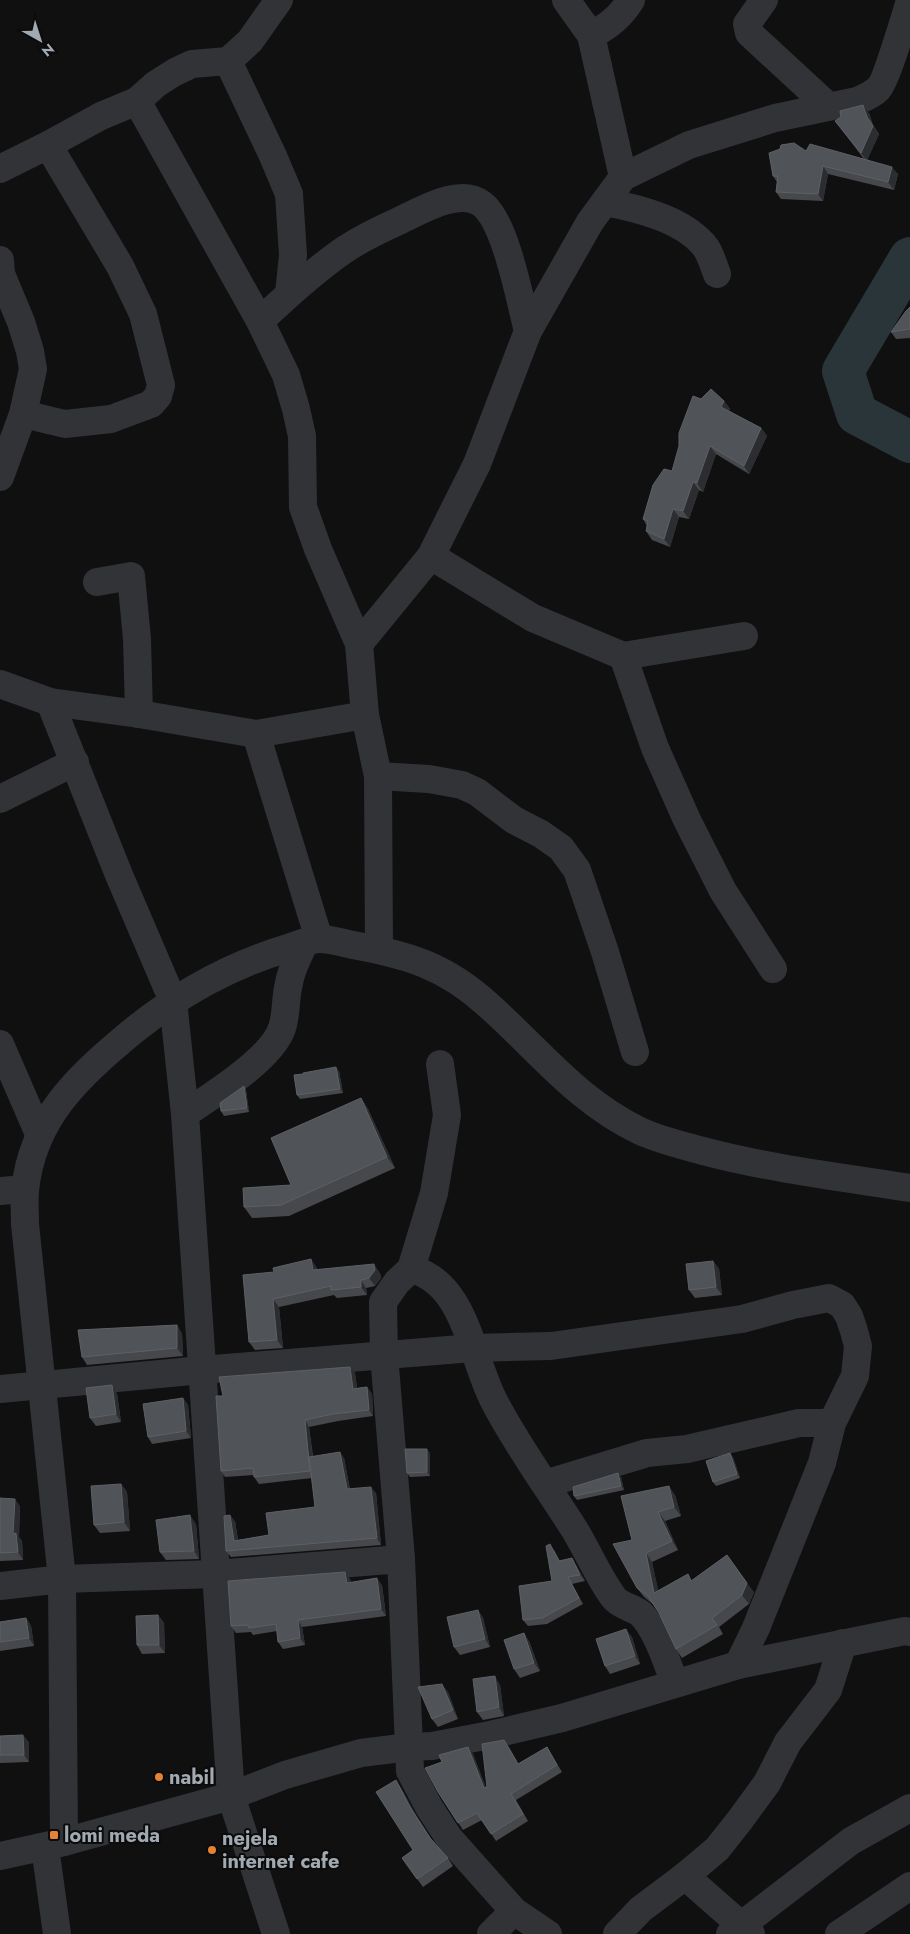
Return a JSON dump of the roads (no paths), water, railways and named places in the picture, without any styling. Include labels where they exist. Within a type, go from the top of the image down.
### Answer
[{"type":"street","points":[[0,169],[101,116],[137,101],[156,84],[192,64],[228,62],[250,41],[279,0]]},
{"type":"street","points":[[566,0],[591,36],[623,177]]},
{"type":"street","points":[[591,36],[608,27],[631,0]]},
{"type":"street","points":[[764,0],[748,24],[749,33],[828,106]]},
{"type":"street","points":[[359,644],[431,556],[477,464],[528,331],[590,222],[623,177],[689,146],[774,118],[857,101],[879,89],[885,79],[887,67],[910,1]]},
{"type":"street","points":[[228,62],[289,194],[293,255],[289,294]]},
{"type":"street","points":[[137,101],[260,321],[286,375],[296,409],[302,436],[303,507],[318,549],[359,644],[364,715],[378,776],[379,949]]},
{"type":"street","points":[[23,414],[65,424],[111,419],[151,404],[160,393],[161,385],[143,314],[132,290],[48,145]]},
{"type":"street","points":[[260,321],[289,294],[344,250],[369,235],[427,207],[448,200],[464,198],[482,204],[495,220],[509,258],[528,331]]},
{"type":"street","points":[[605,202],[654,214],[684,229],[702,243],[718,274]]},
{"type":"street","points":[[0,269],[21,322],[30,350],[33,369],[23,414],[0,477]]},
{"type":"street","points":[[431,556],[533,618],[623,656],[744,636]]},
{"type":"street","points":[[97,582],[131,576],[137,639],[140,714]]},
{"type":"street","points":[[623,656],[654,748],[687,820],[723,891],[772,969]]},
{"type":"street","points":[[0,684],[50,702],[140,714],[256,734],[364,715]]},
{"type":"street","points":[[50,702],[119,875],[173,1001],[185,1114],[231,1796],[276,1934]]},
{"type":"street","points":[[185,1114],[227,1085],[260,1058],[274,1042],[282,1030],[289,980],[311,941],[256,734]]},
{"type":"street","points":[[0,799],[75,762]]},
{"type":"street","points":[[378,776],[429,779],[462,785],[477,792],[514,820],[541,834],[561,848],[577,870],[636,1052]]},
{"type":"street","points":[[57,1934],[55,1845],[62,1579],[25,1224],[13,1190],[31,1161],[39,1134],[74,1084],[101,1058],[173,1001],[240,964],[311,941],[379,949],[416,959],[441,970],[458,981],[486,1003],[577,1091],[602,1109],[641,1132],[674,1143],[763,1165],[910,1188]]},
{"type":"street","points":[[0,1044],[39,1134]]},
{"type":"street","points":[[440,1064],[447,1115],[434,1193],[411,1269],[397,1282],[383,1302],[384,1354],[401,1559],[410,1771],[429,1807],[449,1838],[514,1911],[548,1934]]},
{"type":"street","points":[[411,1269],[423,1272],[433,1278],[453,1299],[493,1400],[614,1599],[628,1608],[641,1613],[653,1631],[675,1683]]},
{"type":"street","points":[[0,1389],[384,1354],[473,1348],[551,1346],[742,1320],[793,1304],[829,1298],[842,1305],[849,1316],[858,1346],[855,1376],[832,1423],[822,1463],[756,1628],[738,1664]]},
{"type":"street","points":[[545,1484],[647,1453],[687,1449],[762,1430],[799,1423],[832,1423]]},
{"type":"street","points":[[0,1586],[62,1579],[215,1574],[401,1559]]},
{"type":"street","points":[[0,1856],[55,1845],[231,1796],[285,1775],[361,1754],[409,1747],[432,1746],[490,1735],[562,1718],[738,1664],[906,1630],[910,1632]]},
{"type":"street","points":[[617,1934],[641,1909],[685,1876],[717,1848],[767,1783],[788,1742],[828,1690],[843,1643]]},
{"type":"street","points":[[685,1876],[741,1931],[851,1842],[910,1808]]},
{"type":"street","points":[[839,1934],[910,1886]]},
{"type":"street","points":[[491,1934],[514,1911]]},
{"type":"waterway","points":[[910,258],[843,371],[857,414],[910,442]]},
{"type":"place","name":"nabil","points":[[159,1777]]},
{"type":"place","name":"lomi meda","points":[[54,1835]]},
{"type":"place","name":"nejela internet cafe","points":[[212,1850]]}]
